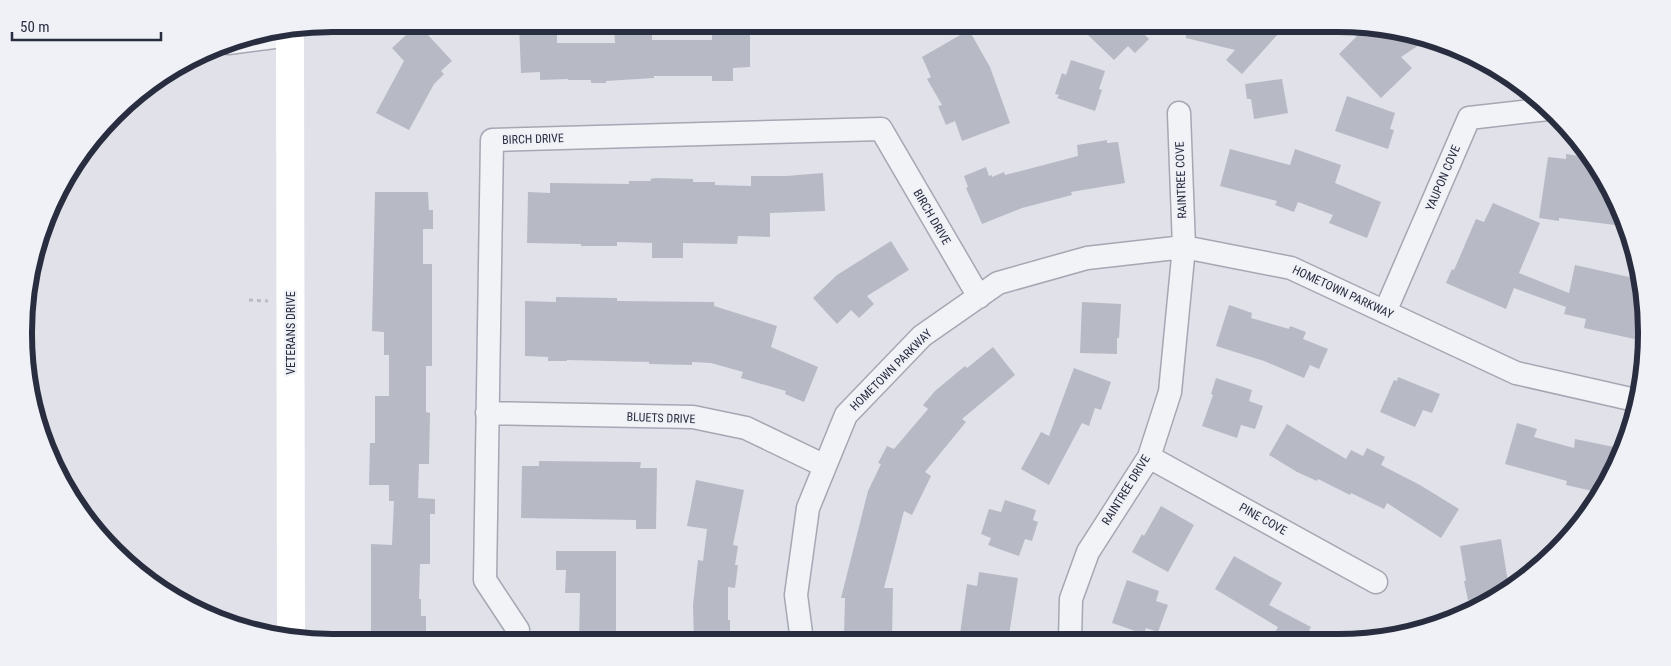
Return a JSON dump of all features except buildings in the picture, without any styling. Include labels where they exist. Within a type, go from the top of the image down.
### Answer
[{"type":"main road","name":"VETERANS DRIVE","points":[[290,36],[291,631]]},
{"type":"street","name":"YAUPON COVE","points":[[1385,312],[1469,118],[1539,110]]},
{"type":"street","name":"RAINTREE COVE","points":[[1179,112],[1184,247]]},
{"type":"street","name":"BIRCH DRIVE","points":[[518,630],[484,580],[492,140],[881,128],[979,297]]},
{"type":"street","name":"HOMETOWN PARKWAY","points":[[801,634],[796,595],[808,508],[846,416],[922,336],[998,283],[1087,258],[1184,247],[1291,268],[1516,373],[1631,399]]},
{"type":"street","name":"RAINTREE DRIVE","points":[[1070,634],[1071,599],[1088,552],[1149,457],[1170,392],[1184,247]]},
{"type":"street","name":"BLUETS DRIVE","points":[[488,413],[693,417],[746,428],[825,466]]},
{"type":"street","name":"PINE COVE","points":[[1149,457],[1376,582]]}]
